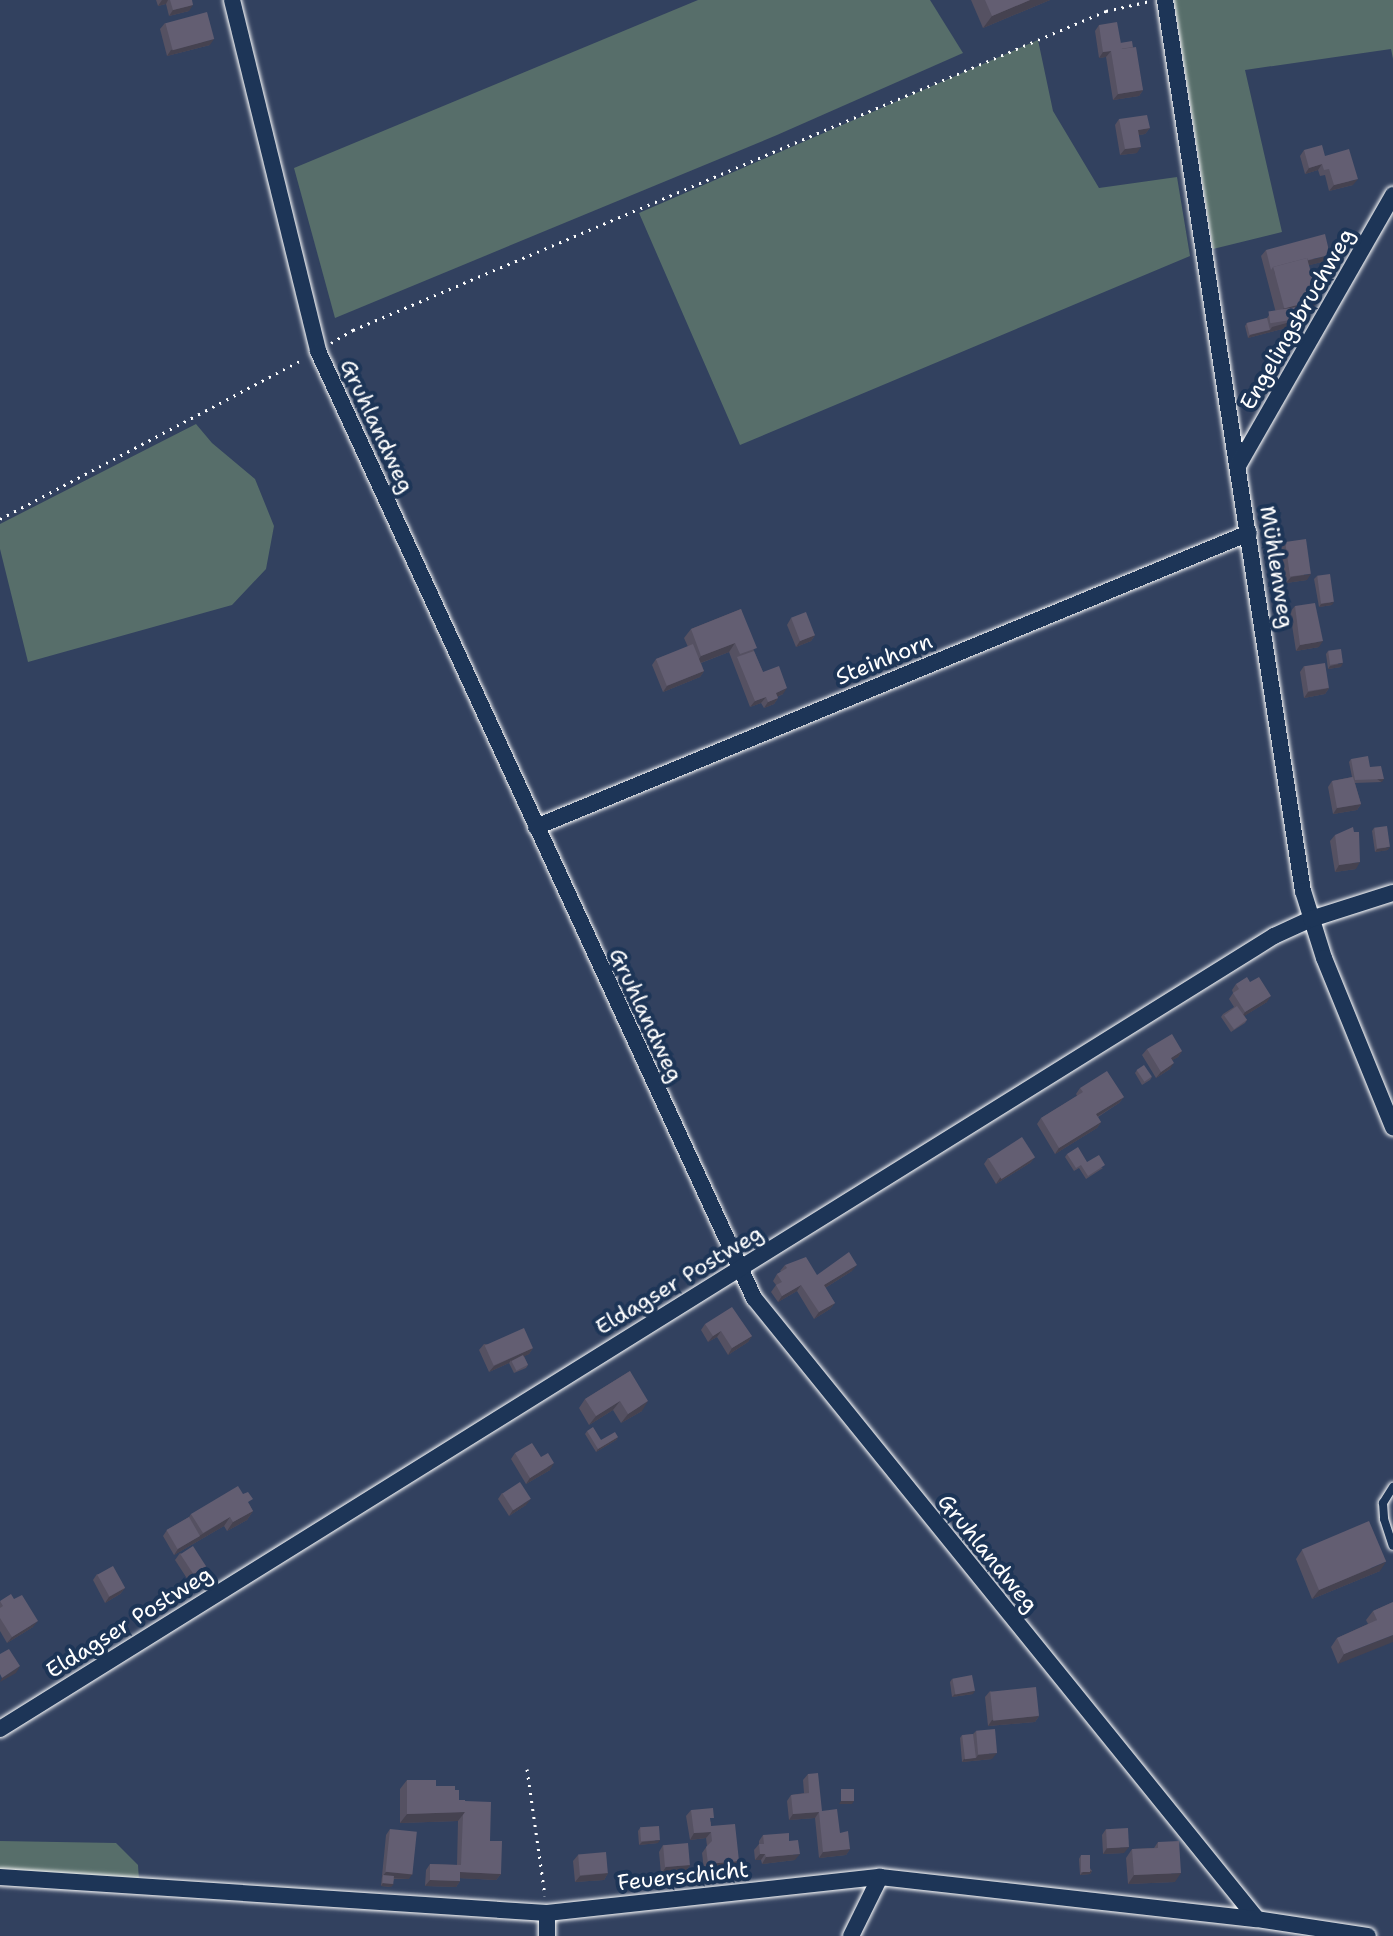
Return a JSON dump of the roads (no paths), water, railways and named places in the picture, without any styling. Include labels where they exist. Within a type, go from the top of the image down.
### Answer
[{"type":"street","name":"Gruhlandweg","points":[[232,0],[318,351],[737,1267],[754,1298],[1257,1919]]},
{"type":"street","name":"Mühlenweg","points":[[1165,0],[1303,891],[1311,919],[1393,1127]]},
{"type":"street","name":"Engelingsbruchweg","points":[[1239,464],[1393,195]]},
{"type":"street","name":"Steinhorn","points":[[536,827],[1249,533]]},
{"type":"street","name":"Eldagser Postweg","points":[[0,1729],[737,1267],[1274,936],[1311,919],[1393,893]]},
{"type":"street","name":"Feuerschicht","points":[[0,1877],[547,1913],[880,1877],[1257,1919],[1368,1936]]},
{"type":"street","points":[[851,1936],[880,1877]]},
{"type":"street","points":[[547,1913],[547,1936]]},
{"type":"lane","points":[[1393,1487],[1383,1503],[1384,1519],[1393,1546]]}]
